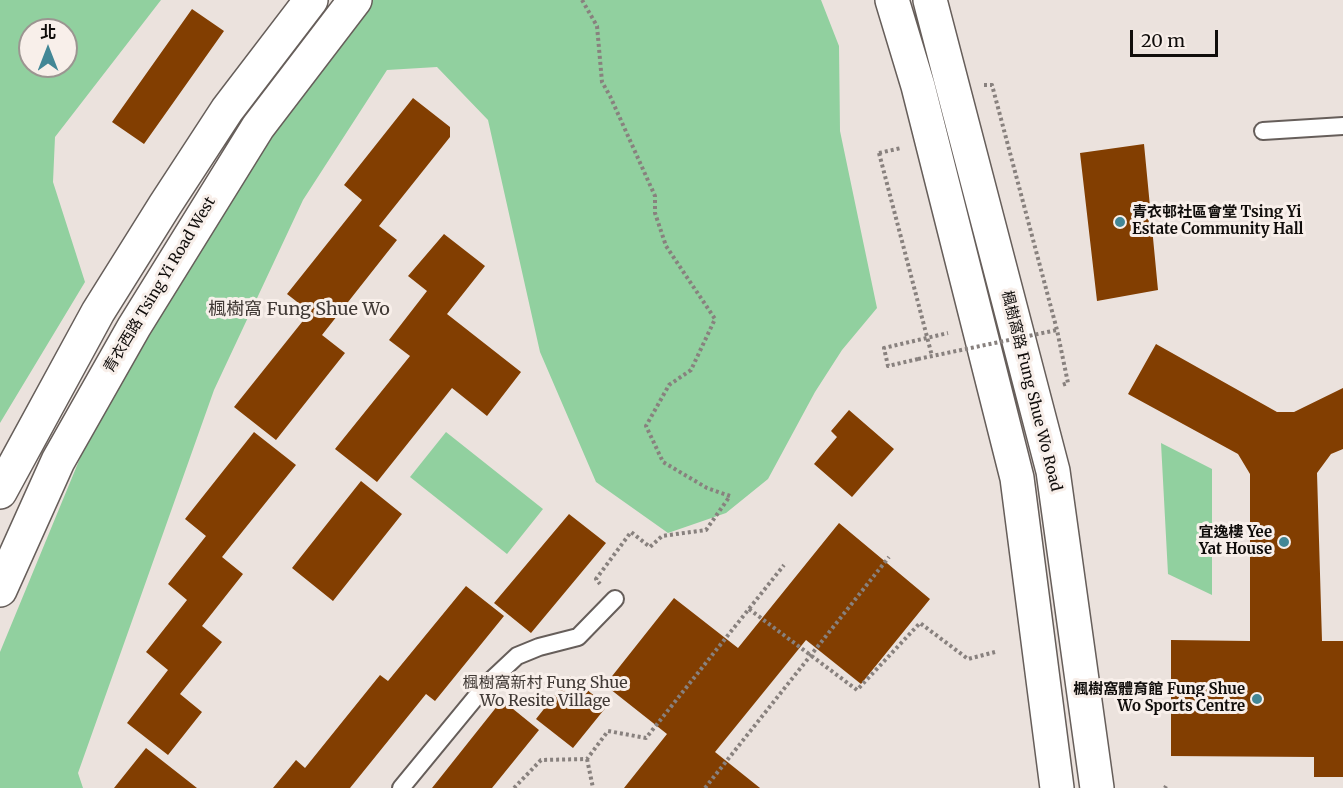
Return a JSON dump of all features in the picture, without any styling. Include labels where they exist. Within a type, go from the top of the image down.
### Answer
[{"type":"main road","points":[[0,492],[98,312],[159,215],[227,110],[311,0]]},
{"type":"main road","name":"青衣西路 Tsing Yi Road West","points":[[0,590],[33,511],[62,453],[134,327],[258,127],[355,0]]},
{"type":"main road","points":[[892,0],[918,86],[1017,478],[1057,788]]},
{"type":"main road","name":"楓樹窩路 Fung Shue Wo Road","points":[[930,0],[1053,471],[1097,788]]},
{"type":"lane","points":[[1263,131],[1343,126]]},
{"type":"lane","points":[[401,788],[485,686],[517,656],[539,646],[578,637],[615,599]]},
{"type":"path","points":[[582,0],[597,26],[602,82],[655,196],[655,213],[666,246],[715,319],[691,370],[669,385],[646,426],[663,462],[707,488],[730,496],[706,530],[662,536],[650,547],[631,532],[596,579],[615,599]]},
{"type":"path","points":[[981,86],[992,85],[1057,330],[1068,383],[1060,386]]},
{"type":"path","points":[[901,148],[879,153],[932,356]]},
{"type":"path","points":[[952,332],[884,348],[888,366],[1057,330]]},
{"type":"path","points":[[705,788],[889,557]]},
{"type":"path","points":[[593,788],[587,759],[608,731],[646,738],[784,565]]},
{"type":"path","points":[[749,609],[857,690],[920,623],[968,659],[995,652]]},
{"type":"path","points":[[514,788],[541,760],[587,759]]},
{"type":"green space","points":[[0,0],[161,0],[55,137],[53,182],[85,282],[0,423]]},
{"type":"green space","points":[[368,0],[821,0],[839,46],[840,131],[877,308],[842,350],[815,392],[768,479],[726,513],[668,533],[596,482],[540,352],[488,120],[437,67],[387,70],[303,200],[214,390],[78,773],[83,788],[0,788],[0,652],[97,417],[218,201]]},
{"type":"green space","points":[[446,432],[543,509],[507,554],[410,477]]},
{"type":"green space","points":[[1161,443],[1212,469],[1212,595],[1168,574]]},
{"type":"building","points":[[192,9],[224,31],[144,144],[112,122]]},
{"type":"building","points":[[413,98],[450,127],[450,137],[379,226],[397,240],[322,335],[345,353],[276,440],[234,407],[310,312],[287,294],[362,200],[344,185]]},
{"type":"building","name":"青衣邨社區會堂 Tsing Yi Estate Community Hall","points":[[1144,144],[1158,290],[1097,301],[1080,153]]},
{"type":"building","points":[[444,234],[485,266],[447,314],[521,372],[487,416],[452,388],[377,482],[335,449],[410,356],[389,340],[427,291],[408,276]]},
{"type":"building","points":[[1156,344],[1277,412],[1294,412],[1343,388],[1343,449],[1331,454],[1317,473],[1322,641],[1343,641],[1343,777],[1314,777],[1314,757],[1171,756],[1171,640],[1250,641],[1250,474],[1238,454],[1128,394]]},
{"type":"building","points":[[849,410],[894,449],[852,497],[814,464],[837,437],[831,431]]},
{"type":"building","points":[[254,432],[296,465],[222,557],[243,574],[202,626],[222,642],[180,694],[202,712],[168,755],[127,723],[168,670],[146,652],[187,600],[168,584],[206,536],[185,519]]},
{"type":"building","points":[[361,481],[402,514],[333,601],[292,568]]},
{"type":"building","points":[[569,514],[606,543],[531,633],[494,603]]},
{"type":"building","points":[[839,523],[930,599],[861,684],[806,640],[715,752],[760,788],[624,788],[667,734],[605,685],[674,598],[738,648]]},
{"type":"building","points":[[466,586],[504,616],[435,701],[426,694],[350,788],[273,788],[296,760],[305,768],[380,675],[388,681]]},
{"type":"building","points":[[570,676],[607,706],[573,748],[536,719]]},
{"type":"building","points":[[502,700],[539,730],[492,788],[432,788]]},
{"type":"building","points":[[146,748],[197,788],[114,788]]},
{"type":"place","name":"青衣邨社區會堂 Tsing Yi Estate Community Hall","points":[[1120,222]]},
{"type":"place","name":"宜逸樓 Yee Yat House","points":[[1284,542]]},
{"type":"place","name":"楓樹窩體育館 Fung Shue Wo Sports Centre","points":[[1257,699]]},
{"type":"district","name":"楓樹窩 Fung Shue Wo","points":[[299,310]]},
{"type":"district","name":"楓樹窩新村 Fung Shue Wo Resite Village","points":[[545,692]]}]
